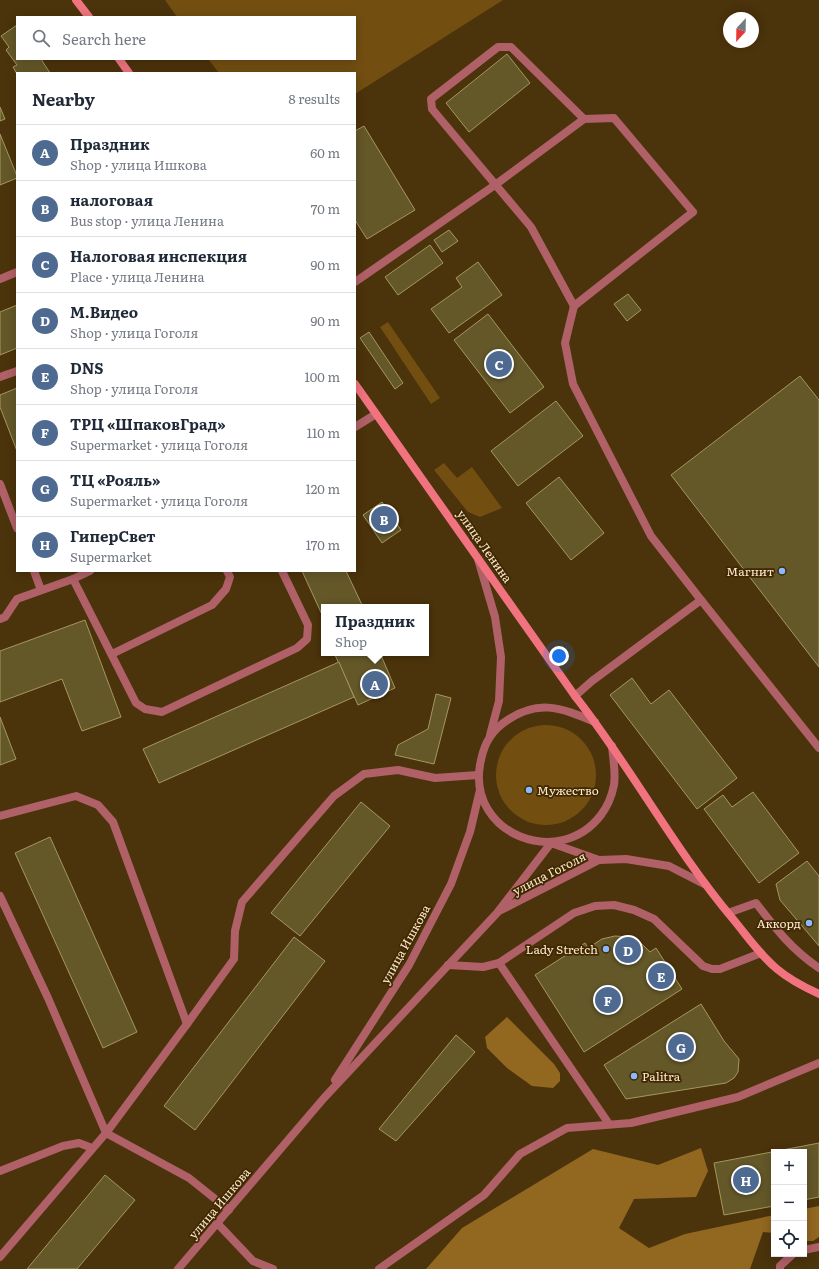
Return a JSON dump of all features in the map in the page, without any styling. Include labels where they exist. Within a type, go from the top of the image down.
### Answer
[{"type":"main road","points":[[76,0],[88,16]]},
{"type":"main road","points":[[120,60],[128,72]]},
{"type":"main road","name":"улица Ленина","points":[[356,385],[575,696],[595,722]]},
{"type":"main road","points":[[595,722],[612,746]]},
{"type":"main road","name":"улица Гоголя","points":[[612,746],[704,884],[761,953],[782,973],[798,984],[819,994]]},
{"type":"street","points":[[574,306],[532,227],[432,109],[431,99],[498,47],[511,47],[584,119]]},
{"type":"street","points":[[356,281],[495,184],[584,119],[614,118],[694,212],[574,306],[565,343],[573,384],[651,536],[819,748]]},
{"type":"street","points":[[0,279],[16,272]]},
{"type":"street","points":[[0,377],[16,371]]},
{"type":"street","points":[[356,426],[376,414]]},
{"type":"street","points":[[0,484],[16,525]]},
{"type":"street","points":[[476,554],[495,617],[501,656],[499,701],[489,738]]},
{"type":"street","points":[[34,572],[41,590]]},
{"type":"street","points":[[0,619],[4,617],[17,599],[73,579],[88,572]]},
{"type":"street","points":[[112,654],[212,605],[226,589],[230,577],[228,572]]},
{"type":"street","points":[[73,579],[136,703],[145,709],[162,712],[297,648],[307,639],[308,625],[282,572]]},
{"type":"street","points":[[575,696],[592,681],[701,600]]},
{"type":"street","points":[[595,722],[559,708],[534,708],[514,715],[496,730],[489,738],[482,751],[478,775],[480,789],[486,806],[498,822],[515,835],[534,842],[567,840],[584,832],[595,822],[606,808],[614,786],[612,746]]},
{"type":"street","points":[[0,1257],[106,1133],[187,1024],[234,959],[236,931],[242,902],[334,796],[364,774],[398,770],[435,778],[478,775]]},
{"type":"street","name":"улица Ишкова","points":[[324,1098],[409,966],[451,884],[470,832],[480,789]]},
{"type":"street","points":[[0,816],[76,796],[98,805],[113,822],[187,1024]]},
{"type":"street","points":[[551,842],[599,860]]},
{"type":"street","name":"улица Ишкова","points":[[178,1269],[218,1224],[324,1098],[496,912],[551,842]]},
{"type":"street","name":"улица Гоголя","points":[[496,912],[599,860],[626,859],[669,866],[704,884]]},
{"type":"street","points":[[0,896],[48,998],[106,1133],[189,1178],[229,1210]]},
{"type":"street","points":[[728,913],[756,903],[780,935],[805,959],[819,968]]},
{"type":"street","points":[[448,965],[483,967],[499,963],[574,912],[595,906],[614,905],[634,910],[654,919],[703,966],[712,969],[720,969],[761,953]]},
{"type":"street","points":[[499,963],[609,1124]]},
{"type":"street","points":[[379,1269],[484,1195],[520,1154],[567,1128],[631,1123],[738,1097],[819,1063]]},
{"type":"street","points":[[0,1171],[63,1146],[79,1143],[92,1148]]},
{"type":"street","points":[[218,1224],[252,1261],[273,1269]]},
{"type":"street","points":[[807,1249],[819,1247]]},
{"type":"street","points":[[780,1269],[780,1266],[790,1257]]},
{"type":"shaded area","points":[[165,0],[503,0],[356,93],[356,72],[218,72],[209,60],[356,60],[356,16],[176,16]]},
{"type":"shaded area","points":[[388,322],[440,398],[431,404],[380,327]]},
{"type":"shaded area","points":[[444,463],[457,478],[472,467],[502,508],[480,517],[468,512],[434,470]]},
{"type":"shaded area","points":[[546,725],[565,729],[581,740],[592,756],[596,775],[592,794],[581,810],[565,821],[546,825],[527,821],[511,810],[500,794],[496,775],[500,756],[511,740],[527,729]]},
{"type":"shaded area","points":[[507,1017],[554,1064],[560,1073],[560,1081],[553,1088],[532,1086],[507,1068],[487,1048],[485,1037]]},
{"type":"shaded area","points":[[701,1148],[708,1171],[696,1197],[634,1199],[619,1228],[649,1248],[685,1234],[771,1216],[771,1233],[763,1232],[750,1269],[426,1269],[462,1228],[593,1149],[658,1165]]},
{"type":"shaded area","points":[[819,1206],[819,1237],[813,1241],[807,1241],[807,1208]]},
{"type":"building","points":[[16,26],[16,60],[42,60],[49,72],[16,72],[13,67],[17,65],[6,50],[9,47],[1,36]]},
{"type":"building","points":[[507,54],[530,83],[469,132],[446,103]]},
{"type":"building","points":[[0,107],[5,119],[0,121]]},
{"type":"building","points":[[364,126],[415,210],[367,239],[356,222],[356,130]]},
{"type":"building","points":[[0,134],[16,174],[16,178],[0,185]]},
{"type":"building","points":[[449,230],[458,241],[442,252],[434,240]]},
{"type":"building","points":[[430,245],[443,263],[398,295],[385,277]]},
{"type":"building","points":[[478,262],[502,295],[449,333],[431,309],[462,287],[456,278]]},
{"type":"building","points":[[628,294],[641,310],[627,321],[614,304]]},
{"type":"building","points":[[16,305],[16,348],[0,355],[0,312]]},
{"type":"building","points":[[488,314],[544,387],[510,413],[454,340]]},
{"type":"building","points":[[369,332],[403,383],[395,389],[360,338]]},
{"type":"building","name":"Магнит","points":[[800,376],[819,400],[819,667],[671,475]]},
{"type":"building","points":[[16,388],[16,448],[0,407],[0,395]]},
{"type":"building","points":[[556,401],[583,436],[518,486],[491,451]]},
{"type":"building","points":[[559,477],[604,533],[571,560],[526,503]]},
{"type":"building","points":[[382,502],[401,530],[382,543],[363,515]]},
{"type":"building","points":[[302,572],[346,572],[362,604],[321,604],[321,612]]},
{"type":"building","points":[[85,620],[121,717],[82,731],[62,679],[0,702],[0,651]]},
{"type":"building","points":[[335,656],[381,656],[395,688],[358,705]]},
{"type":"building","points":[[339,662],[354,697],[159,783],[143,749]]},
{"type":"building","points":[[632,678],[651,704],[669,690],[737,778],[697,809],[610,695]]},
{"type":"building","points":[[436,694],[451,698],[434,764],[395,755],[398,745],[428,729]]},
{"type":"building","points":[[0,717],[16,759],[0,765]]},
{"type":"building","points":[[753,792],[799,853],[759,883],[704,809],[723,795],[732,807]]},
{"type":"building","points":[[361,802],[390,826],[300,936],[271,913]]},
{"type":"building","points":[[50,837],[137,1032],[103,1048],[15,853]]},
{"type":"building","name":"Аккорд","points":[[807,861],[819,876],[819,946],[780,900],[776,884]]},
{"type":"building","points":[[615,936],[629,937],[641,943],[650,952],[656,948],[682,989],[584,1052],[535,975],[585,943],[588,948],[602,939]]},
{"type":"building","points":[[294,937],[325,961],[195,1130],[164,1106]]},
{"type":"building","points":[[701,1004],[724,1041],[739,1059],[738,1072],[734,1078],[726,1083],[626,1099],[604,1065]]},
{"type":"building","points":[[456,1035],[475,1052],[396,1141],[379,1129]]},
{"type":"building","points":[[819,1143],[819,1197],[807,1199],[807,1149],[788,1149]]},
{"type":"building","points":[[771,1152],[771,1207],[724,1215],[714,1163]]},
{"type":"building","points":[[105,1175],[135,1200],[77,1269],[27,1269]]},
{"type":"place","name":"Налоговая инспекция","points":[[499,364]]},
{"type":"place","name":"налоговая","points":[[384,519]]},
{"type":"place","name":"Магнит","points":[[782,571]]},
{"type":"place","name":"Праздник","points":[[375,684]]},
{"type":"place","name":"Мужество","points":[[529,790]]},
{"type":"place","name":"Аккорд","points":[[809,923]]},
{"type":"place","name":"Lady Stretch","points":[[606,949]]},
{"type":"place","name":"M.Видео","points":[[628,950]]},
{"type":"place","name":"DNS","points":[[661,976]]},
{"type":"place","name":"ТРЦ «ШпаковГрад»","points":[[608,1000]]},
{"type":"place","name":"ТЦ «Рояль»","points":[[681,1047]]},
{"type":"place","name":"Palitra","points":[[634,1076]]},
{"type":"place","name":"ГиперСвет","points":[[746,1180]]}]
